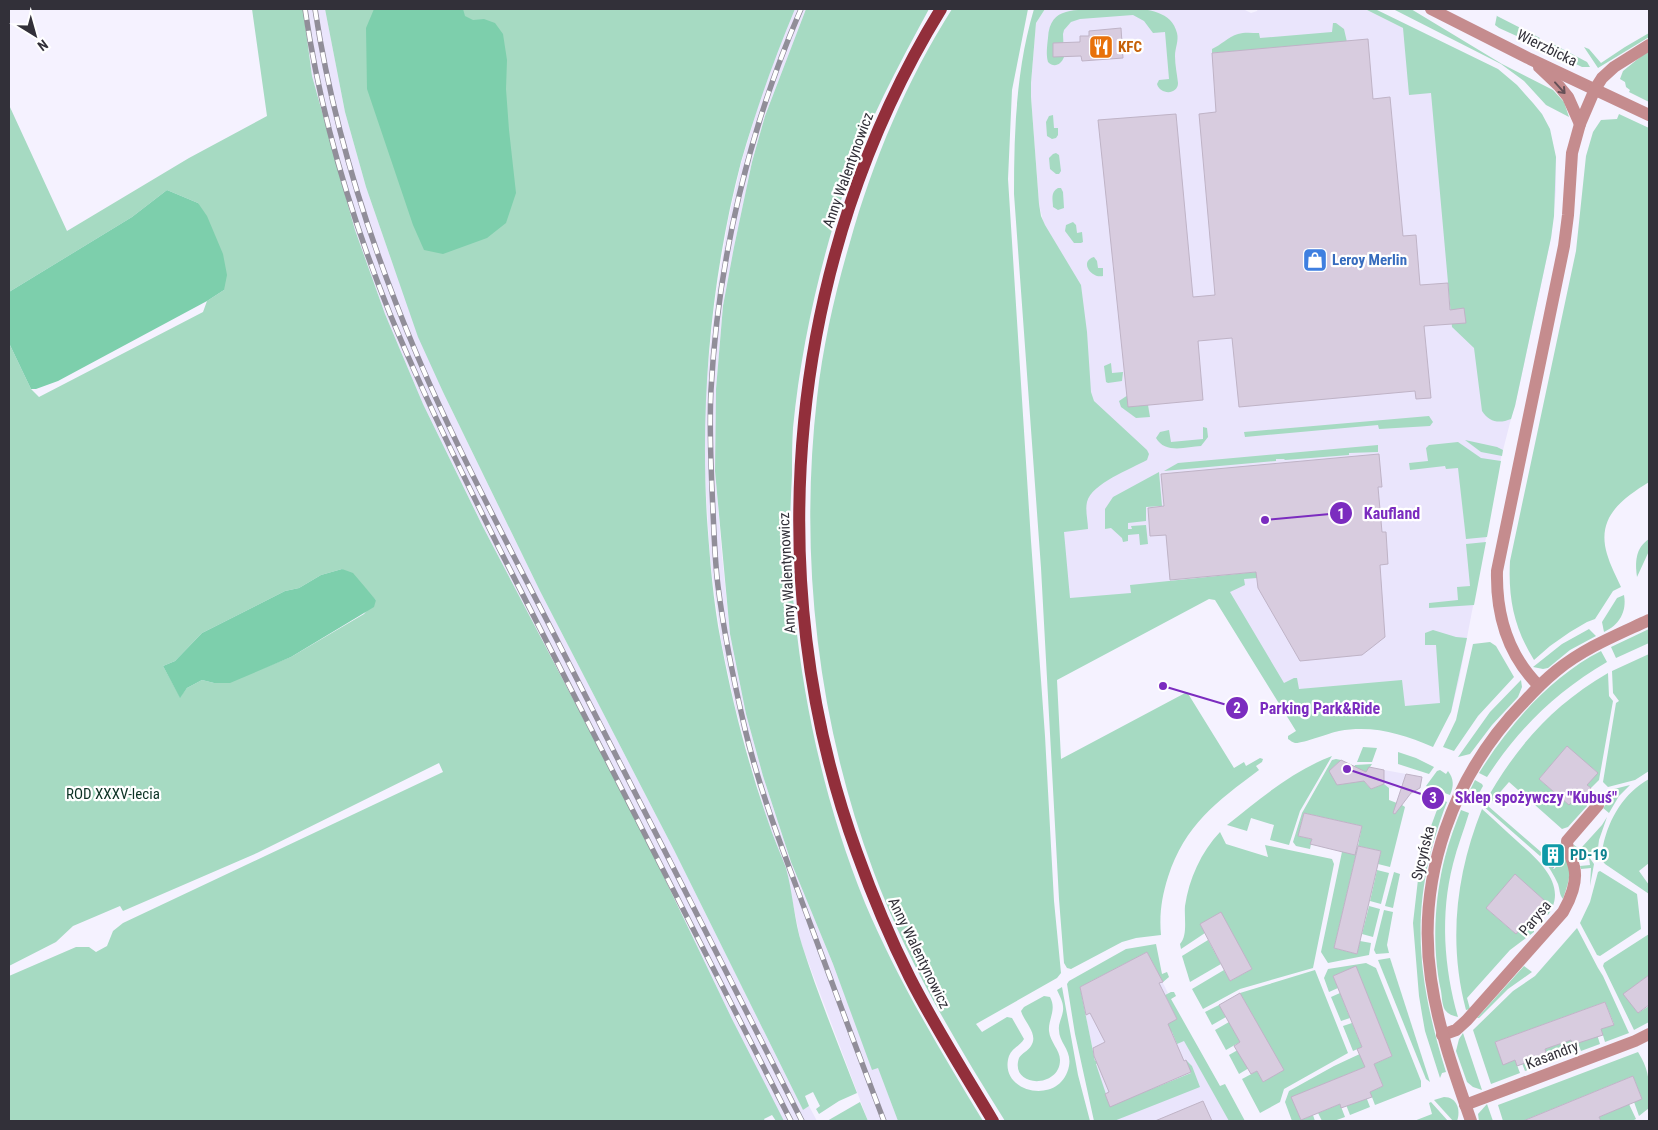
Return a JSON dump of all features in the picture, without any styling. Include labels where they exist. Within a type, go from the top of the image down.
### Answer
[{"type":"main road","name":"Anny Walentynowicz","points":[[941,9],[904,77],[876,136],[850,207],[829,280],[812,365],[805,416],[800,491],[801,572],[809,658],[821,728],[856,851],[880,912],[910,978],[994,1121]]},
{"type":"street","name":"Wierzbicka","points":[[1431,9],[1649,115]]},
{"type":"street","points":[[1539,686],[1525,671],[1507,636],[1497,601],[1497,571],[1564,246],[1572,153],[1580,124],[1595,89],[1602,78],[1614,67],[1649,45]]},
{"type":"street","points":[[1530,58],[1568,97],[1580,124]]},
{"type":"street","name":"Sycyńska","points":[[1471,1121],[1442,1035],[1430,978],[1428,934],[1430,892],[1438,853],[1455,802],[1481,754],[1508,719],[1539,686],[1556,671],[1587,649],[1649,620]]},
{"type":"street","name":"Parysa","points":[[1442,1035],[1456,1030],[1467,1020],[1563,912],[1569,900],[1575,877],[1567,840],[1598,805],[1600,799]]},
{"type":"street","name":"Kasandry","points":[[1465,1105],[1649,1034]]},
{"type":"shaded area","points":[[303,9],[325,9],[345,112],[366,187],[392,262],[443,392],[540,591],[674,850],[803,1110],[809,1106],[817,1121],[783,1121],[639,825],[483,527],[423,404],[385,314],[355,230],[312,76]]},
{"type":"shaded area","points":[[795,9],[806,9],[765,116],[752,162],[723,306],[716,389],[715,471],[722,555],[730,634],[746,714],[763,776],[791,862],[873,1069],[878,1067],[898,1121],[868,1121],[801,943],[786,870],[767,819],[736,710],[721,640],[710,557],[705,474],[705,392],[716,297],[728,221],[741,164],[757,109],[777,52]]},
{"type":"shaded area","points":[[1045,9],[1243,9],[1251,13],[1258,9],[1365,9],[1403,28],[1556,157],[1556,191],[1551,238],[1515,406],[1501,458],[1459,680],[1451,712],[1295,713],[1217,584],[1050,671],[1040,516],[1088,409],[1039,204],[1031,83],[1036,23]]},
{"type":"shaded area","points":[[1384,770],[1406,774],[1403,784],[1389,788],[1384,784]]},
{"type":"shaded area","points":[[1147,952],[1168,993],[1165,995],[1241,1121],[1111,1121],[1110,1107],[1095,1062],[1080,987]]},
{"type":"green space","name":"ROD XXXV-lecia","points":[[252,9],[303,9],[312,76],[355,230],[385,314],[423,404],[483,527],[639,825],[732,1019],[784,1121],[776,1121],[772,1115],[764,1119],[765,1121],[9,1121],[9,976],[76,947],[89,947],[96,952],[107,946],[113,931],[123,923],[443,772],[439,763],[257,853],[123,911],[120,906],[73,926],[56,942],[9,966],[9,343],[31,389],[39,397],[203,312],[207,301],[224,290],[198,203],[167,190],[132,217],[9,292],[9,105],[67,231],[189,158],[267,116]],"holes":[[[342,569],[376,600],[364,614],[291,657],[261,669],[214,683],[202,680],[187,688],[180,697],[163,666],[175,661],[202,633],[285,591],[299,588],[321,575]]]},
{"type":"green space","points":[[325,9],[795,9],[759,104],[741,162],[722,250],[710,339],[705,430],[705,474],[714,596],[718,627],[735,710],[761,799],[786,868],[802,945],[821,1001],[857,1093],[839,1101],[819,1114],[816,1109],[820,1106],[813,1092],[805,1096],[809,1106],[803,1110],[674,850],[540,591],[418,337],[366,187],[345,112]]},
{"type":"green space","points":[[374,9],[463,9],[465,16],[473,20],[484,19],[495,23],[503,34],[507,60],[506,89],[516,193],[506,223],[487,238],[443,254],[424,250],[413,225],[367,89],[366,28]]},
{"type":"green space","points":[[806,9],[929,9],[863,140],[846,185],[820,275],[806,336],[793,428],[790,565],[799,653],[812,726],[829,798],[852,869],[877,931],[905,987],[983,1121],[898,1121],[878,1068],[872,1070],[833,964],[791,862],[763,776],[746,714],[730,634],[715,471],[716,389],[723,306],[752,162],[765,116]]},
{"type":"green space","points":[[952,9],[1028,9],[1012,90],[1008,179],[1045,736],[1054,901],[1061,973],[1057,978],[976,1024],[982,1032],[1007,1017],[1012,1018],[1024,1039],[1009,1056],[1008,1069],[1012,1079],[1021,1086],[1032,1090],[1043,1091],[1055,1087],[1064,1079],[1069,1066],[1069,1055],[1059,1030],[1063,1008],[1062,1000],[1057,990],[1062,987],[1078,1075],[1090,1121],[1005,1121],[950,1030],[916,968],[873,870],[854,813],[838,755],[817,637],[810,517],[812,457],[817,398],[830,319],[869,181],[906,92]]},
{"type":"green space","points":[[1034,9],[1045,9],[1036,23],[1031,83],[1041,216],[1081,285],[1087,332],[1091,392],[1094,401],[1149,454],[1147,460],[1104,483],[1090,495],[1086,505],[1088,529],[1064,532],[1070,598],[1131,593],[1130,585],[1256,572],[1257,578],[1244,579],[1245,585],[1230,592],[1284,683],[1297,678],[1299,689],[1402,680],[1405,706],[1440,703],[1436,645],[1425,645],[1425,633],[1433,630],[1456,637],[1467,638],[1451,712],[1433,747],[1388,732],[1364,729],[1339,731],[1298,743],[1288,739],[1288,736],[1296,731],[1215,600],[1209,599],[1057,680],[1061,759],[1187,692],[1234,768],[1244,762],[1246,766],[1260,758],[1263,759],[1256,766],[1259,770],[1216,804],[1183,843],[1175,859],[1164,891],[1161,912],[1161,935],[1122,942],[1071,969],[1067,968],[1064,963],[1059,899],[1041,568],[1014,194],[1017,101],[1023,54]]},
{"type":"green space","points":[[1134,9],[1157,12],[1173,23],[1177,33],[1175,56],[1178,83],[1175,90],[1165,92],[1157,84],[1159,80],[1169,79],[1165,32],[1153,33],[1144,21],[1133,15],[1080,19],[1071,22],[1063,34],[1063,60],[1055,65],[1048,62],[1047,53],[1050,27],[1059,15],[1074,10]]},
{"type":"green space","points":[[1365,9],[1375,9],[1498,69],[1517,85],[1533,103],[1542,114],[1550,129],[1556,157],[1554,216],[1551,238],[1515,406],[1511,419],[1507,421],[1498,422],[1491,420],[1482,411],[1474,348],[1452,327],[1431,93],[1409,95],[1403,28]]},
{"type":"green space","points":[[1393,9],[1411,9],[1502,64],[1553,90],[1564,102],[1569,117],[1546,105],[1524,81],[1501,64]]},
{"type":"green space","points":[[1497,15],[1540,38],[1534,44],[1499,28],[1495,25]]},
{"type":"green space","points":[[1333,23],[1344,29],[1347,42],[1212,53],[1212,49],[1240,33],[1259,33],[1260,38],[1332,32]]},
{"type":"green space","points":[[1649,33],[1649,37],[1598,68],[1584,47],[1589,49],[1601,63]]},
{"type":"green space","points":[[1551,43],[1587,62],[1590,67],[1582,67],[1549,51]]},
{"type":"green space","points":[[1649,50],[1649,102],[1629,92],[1630,90],[1626,87],[1625,82],[1620,79],[1623,71]]},
{"type":"green space","points":[[1619,114],[1649,128],[1649,482],[1621,502],[1608,519],[1605,530],[1607,554],[1621,587],[1613,591],[1595,619],[1570,632],[1534,660],[1517,624],[1511,600],[1510,561],[1576,251],[1586,156],[1593,132],[1601,120],[1617,119]]},
{"type":"green space","points":[[1053,115],[1054,128],[1058,128],[1058,135],[1052,139],[1047,136],[1046,122],[1049,116]]},
{"type":"green space","points":[[1056,153],[1059,155],[1061,171],[1059,174],[1050,169],[1049,158]]},
{"type":"green space","points":[[1061,188],[1063,192],[1064,208],[1058,210],[1053,207],[1052,199],[1055,190]]},
{"type":"green space","points":[[167,190],[198,203],[207,216],[223,254],[227,275],[224,290],[58,381],[31,389],[9,343],[9,292],[132,217]]},
{"type":"green space","points":[[1073,222],[1076,225],[1077,233],[1082,232],[1083,242],[1081,243],[1074,243],[1065,231],[1066,225]]},
{"type":"green space","points":[[1094,257],[1098,268],[1103,268],[1103,276],[1094,275],[1088,269],[1087,262]]},
{"type":"green space","points":[[1111,363],[1112,373],[1123,372],[1122,381],[1106,382],[1104,366]]},
{"type":"green space","points":[[1128,395],[1148,405],[1150,417],[1136,418],[1121,407],[1119,401]]},
{"type":"green space","points":[[1429,416],[1433,422],[1430,426],[1379,429],[1378,425],[1245,437],[1244,432]]},
{"type":"green space","points":[[1203,427],[1207,428],[1208,437],[1201,446],[1170,448],[1160,443],[1156,438],[1160,432],[1169,430],[1171,442],[1203,439]]},
{"type":"green space","points":[[1465,440],[1497,447],[1503,450],[1502,456],[1481,452]]},
{"type":"green space","points":[[1458,442],[1481,458],[1501,461],[1487,537],[1466,539],[1458,468],[1446,469],[1445,466],[1410,470],[1409,463],[1428,461],[1426,448],[1429,445]]},
{"type":"green space","points":[[1378,445],[1378,452],[1285,460],[1276,459],[1276,461],[1164,471],[1178,463]]},
{"type":"green space","points":[[1159,472],[1162,506],[1146,507],[1146,521],[1128,523],[1128,529],[1132,529],[1131,526],[1146,525],[1148,544],[1140,545],[1139,534],[1128,535],[1128,541],[1123,542],[1122,538],[1111,528],[1105,529],[1105,509],[1113,497]]},
{"type":"green space","points":[[1649,539],[1649,551],[1637,577],[1637,556],[1641,547]]},
{"type":"green space","points":[[1486,542],[1474,605],[1429,608],[1429,603],[1458,600],[1457,587],[1470,586],[1466,544]]},
{"type":"green space","points":[[342,569],[353,573],[376,600],[374,607],[291,657],[230,683],[214,683],[202,680],[187,688],[180,698],[163,666],[175,661],[202,633],[285,591],[299,588],[321,575]]},
{"type":"green space","points":[[1624,595],[1625,601],[1621,617],[1614,626],[1604,632],[1602,622],[1617,598]]},
{"type":"green space","points":[[1589,629],[1596,636],[1570,650],[1548,668],[1533,667],[1562,644]]},
{"type":"green space","points":[[1649,629],[1649,643],[1616,658],[1611,647]]},
{"type":"green space","points":[[1490,642],[1496,646],[1514,677],[1478,716],[1454,751],[1443,747],[1456,720],[1473,644]]},
{"type":"green space","points":[[1601,651],[1607,662],[1571,686],[1540,712],[1512,743],[1487,777],[1479,773],[1517,720],[1548,688],[1582,662]]},
{"type":"green space","points":[[1649,654],[1649,771],[1635,780],[1608,787],[1603,782],[1616,703],[1619,701],[1613,693],[1612,671]]},
{"type":"green space","points":[[1608,673],[1609,696],[1613,701],[1599,780],[1591,788],[1587,785],[1597,772],[1567,747],[1539,779],[1569,805],[1579,793],[1586,800],[1587,806],[1568,827],[1562,829],[1509,782],[1488,806],[1541,852],[1548,845],[1550,846],[1540,856],[1483,806],[1521,747],[1536,730],[1569,700]]},
{"type":"green space","points":[[1521,680],[1522,687],[1518,697],[1492,725],[1470,754],[1458,757],[1490,712]]},
{"type":"green space","points":[[1363,747],[1377,748],[1372,762],[1357,762]]},
{"type":"green space","points":[[1398,752],[1434,767],[1429,774],[1398,764]]},
{"type":"green space","points":[[1332,756],[1300,811],[1289,845],[1270,840],[1274,825],[1251,818],[1247,831],[1227,825],[1303,769]]},
{"type":"green space","points":[[1332,760],[1341,760],[1329,771],[1354,767],[1355,765],[1372,764],[1362,779],[1371,789],[1384,784],[1389,788],[1389,800],[1405,807],[1390,867],[1378,864],[1381,851],[1358,846],[1362,826],[1304,813],[1298,836],[1312,839],[1310,849],[1296,846],[1293,842],[1302,813]]},
{"type":"green space","points":[[1440,770],[1446,774],[1448,771],[1451,777],[1453,786],[1450,795],[1426,786],[1437,771]]},
{"type":"green space","points":[[1649,779],[1649,863],[1639,871],[1649,885],[1649,894],[1605,864],[1602,860],[1602,855],[1609,826],[1619,807],[1632,791]]},
{"type":"green space","points":[[1475,780],[1483,786],[1473,804],[1465,800]]},
{"type":"green space","points":[[1630,785],[1619,796],[1609,813],[1603,808],[1612,797],[1606,791]]},
{"type":"green space","points":[[1441,799],[1447,802],[1426,872],[1421,937],[1428,1002],[1446,1072],[1442,1073],[1440,1078],[1425,1031],[1422,1014],[1413,923],[1420,862]]},
{"type":"green space","points":[[1482,809],[1542,865],[1553,883],[1555,893],[1554,904],[1548,915],[1543,912],[1539,917],[1534,913],[1545,901],[1515,875],[1486,908],[1516,934],[1527,921],[1534,928],[1534,932],[1510,950],[1467,998],[1470,1009],[1466,1010],[1460,985],[1457,959],[1458,908],[1466,858]]},
{"type":"green space","points":[[1461,810],[1469,813],[1453,864],[1446,902],[1445,921],[1449,979],[1458,1017],[1448,1013],[1443,1006],[1435,941],[1441,873],[1448,845]]},
{"type":"green space","points":[[1607,817],[1599,840],[1597,856],[1593,856],[1582,847]]},
{"type":"green space","points":[[1220,832],[1226,844],[1268,857],[1265,845],[1332,859],[1334,864],[1313,968],[1240,989],[1203,1009],[1192,989],[1224,970],[1230,981],[1252,969],[1221,913],[1200,924],[1205,933],[1181,949],[1180,944],[1185,931],[1185,906],[1189,886],[1207,848]]},
{"type":"green space","points":[[1573,844],[1589,857],[1594,864],[1590,886],[1591,868],[1581,869],[1580,866],[1590,865],[1589,858],[1581,859],[1577,855]]},
{"type":"green space","points":[[1343,847],[1357,850],[1334,948],[1357,954],[1360,941],[1371,943],[1369,955],[1328,963],[1321,952]]},
{"type":"green space","points":[[1565,858],[1568,863],[1569,873],[1563,899],[1558,884],[1543,859],[1554,869]]},
{"type":"green space","points":[[1377,870],[1389,873],[1381,904],[1370,901]]},
{"type":"green space","points":[[1600,871],[1637,894],[1641,929],[1600,956],[1597,955],[1580,923],[1590,902],[1598,872]]},
{"type":"green space","points":[[1394,872],[1400,874],[1393,908],[1385,906]]},
{"type":"green space","points":[[1369,906],[1380,909],[1373,937],[1362,934]]},
{"type":"green space","points":[[1384,910],[1393,912],[1387,945],[1389,953],[1376,954],[1374,950]]},
{"type":"green space","points":[[1577,928],[1603,976],[1629,1033],[1605,1042],[1601,1029],[1614,1024],[1605,1002],[1495,1042],[1503,1064],[1515,1060],[1520,1073],[1491,1084],[1473,1030],[1513,991],[1535,976]]},
{"type":"green space","points":[[1649,934],[1649,975],[1624,994],[1638,1013],[1649,1006],[1649,1022],[1634,1030],[1603,966],[1604,963]]},
{"type":"green space","points":[[1208,940],[1221,964],[1190,982],[1182,956]]},
{"type":"green space","points":[[1156,944],[1162,974],[1167,972],[1169,977],[1163,982],[1147,952],[1080,987],[1095,1061],[1177,1019],[1165,995],[1174,992],[1176,996],[1171,999],[1220,1086],[1225,1084],[1245,1121],[1229,1121],[1184,1041],[1177,1044],[1172,1032],[1096,1064],[1110,1106],[1191,1073],[1186,1060],[1192,1066],[1200,1087],[1114,1121],[1094,1121],[1075,1034],[1067,984],[1069,981],[1126,949]]},
{"type":"green space","points":[[1390,958],[1430,1082],[1426,1079],[1378,960]]},
{"type":"green space","points":[[1366,963],[1376,968],[1421,1081],[1421,1087],[1375,1105],[1370,1092],[1383,1086],[1374,1064],[1392,1056],[1356,967],[1333,976],[1338,988],[1329,992],[1324,978],[1328,969]]},
{"type":"green space","points":[[1524,966],[1532,972],[1508,989],[1477,1018]]},
{"type":"green space","points":[[1315,970],[1348,1053],[1284,1089],[1280,1102],[1260,1113],[1242,1079],[1257,1071],[1263,1082],[1283,1070],[1240,993]]},
{"type":"green space","points":[[1340,993],[1350,1018],[1341,1021],[1331,997]]},
{"type":"green space","points":[[1044,996],[1050,997],[1053,1006],[1049,1031],[1060,1060],[1058,1069],[1052,1076],[1036,1081],[1021,1075],[1018,1068],[1019,1058],[1030,1048],[1033,1042],[1032,1033],[1021,1011],[1024,1007]]},
{"type":"green space","points":[[1219,1005],[1226,1017],[1212,1025],[1205,1012]]},
{"type":"green space","points":[[1229,1022],[1240,1042],[1226,1050],[1215,1030]]},
{"type":"green space","points":[[1352,1023],[1362,1047],[1353,1051],[1343,1026]]},
{"type":"green space","points":[[1596,1031],[1600,1044],[1581,1051],[1576,1038]]},
{"type":"green space","points":[[1463,1033],[1482,1090],[1473,1087],[1467,1082],[1456,1051],[1459,1039]]},
{"type":"green space","points":[[1571,1040],[1575,1053],[1550,1062],[1545,1049]]},
{"type":"green space","points":[[1243,1047],[1254,1065],[1239,1074],[1229,1055]]},
{"type":"green space","points":[[1540,1051],[1545,1064],[1525,1071],[1520,1058]]},
{"type":"green space","points":[[1364,1052],[1370,1065],[1292,1097],[1301,1120],[1313,1115],[1315,1121],[1292,1121],[1285,1102],[1289,1091]]},
{"type":"green space","points":[[1638,1052],[1647,1073],[1649,1092],[1649,1108],[1639,1116],[1634,1102],[1642,1099],[1633,1076],[1523,1121],[1503,1121],[1498,1105]]},
{"type":"green space","points":[[1365,1094],[1370,1107],[1350,1115],[1345,1102]]},
{"type":"green space","points":[[1444,1097],[1452,1099],[1457,1105],[1457,1121],[1453,1121],[1434,1100]]},
{"type":"green space","points":[[860,1102],[868,1121],[827,1121]]},
{"type":"green space","points":[[1431,1102],[1448,1121],[1414,1121],[1432,1114],[1429,1103]]},
{"type":"green space","points":[[1340,1104],[1345,1117],[1334,1121],[1322,1121],[1318,1113]]},
{"type":"green space","points":[[1487,1104],[1493,1121],[1479,1121],[1478,1114]]},
{"type":"green space","points":[[1629,1104],[1636,1119],[1632,1121],[1601,1121],[1599,1117]]},
{"type":"building","name":"KFC","points":[[1121,28],[1123,58],[1082,61],[1081,56],[1053,57],[1053,43],[1080,42],[1080,36],[1089,36],[1089,31]]},
{"type":"building","name":"Leroy Merlin","points":[[1368,39],[1373,99],[1390,97],[1403,236],[1416,235],[1420,285],[1448,283],[1450,310],[1464,308],[1466,323],[1424,326],[1431,398],[1416,399],[1415,391],[1239,407],[1232,338],[1198,341],[1203,400],[1128,407],[1098,120],[1176,114],[1193,297],[1215,295],[1199,114],[1216,112],[1212,53]]},
{"type":"building","points":[[1379,454],[1382,487],[1378,487],[1382,532],[1386,532],[1388,564],[1380,565],[1385,637],[1362,655],[1300,661],[1258,588],[1256,572],[1170,580],[1166,535],[1150,536],[1148,508],[1164,506],[1161,474]]},
{"type":"building","points":[[1567,746],[1598,773],[1587,785],[1591,788],[1584,797],[1580,793],[1569,805],[1539,779]]},
{"type":"building","points":[[1341,760],[1366,772],[1369,767],[1384,770],[1384,784],[1371,789],[1364,781],[1337,785],[1329,771]]},
{"type":"building","points":[[1406,774],[1422,777],[1420,788],[1411,793],[1395,814],[1393,813]]},
{"type":"building","points":[[1304,813],[1362,826],[1355,855],[1310,844],[1312,839],[1298,836]]},
{"type":"building","points":[[1358,846],[1381,851],[1357,954],[1334,948]]},
{"type":"building","name":"PD-19","points":[[1553,850],[1562,859],[1553,868],[1544,859]]},
{"type":"building","points":[[1515,874],[1545,901],[1516,934],[1486,908]]},
{"type":"building","points":[[1221,912],[1252,969],[1230,981],[1200,924]]},
{"type":"building","points":[[1147,952],[1163,982],[1159,983],[1177,1019],[1168,1024],[1184,1061],[1186,1060],[1191,1072],[1110,1107],[1105,1094],[1109,1092],[1094,1056],[1093,1048],[1105,1042],[1090,1013],[1086,1015],[1080,987]]},
{"type":"building","points":[[1356,966],[1392,1056],[1374,1064],[1383,1086],[1370,1092],[1372,1097],[1341,1108],[1340,1104],[1301,1120],[1291,1097],[1365,1067],[1357,1049],[1362,1047],[1333,976]]},
{"type":"building","points":[[1649,975],[1649,1005],[1638,1013],[1623,994]]},
{"type":"building","points":[[1240,993],[1284,1070],[1263,1082],[1257,1071],[1251,1074],[1234,1046],[1240,1042],[1219,1005]]},
{"type":"building","points":[[1605,1002],[1614,1025],[1601,1029],[1603,1035],[1572,1045],[1571,1040],[1545,1049],[1547,1055],[1517,1066],[1515,1060],[1503,1065],[1495,1042]]},
{"type":"building","points":[[1633,1076],[1642,1099],[1599,1117],[1601,1121],[1523,1121]]},
{"type":"building","points":[[1203,1101],[1212,1121],[1155,1121]]},
{"type":"railway","points":[[305,9],[319,87],[338,164],[362,240],[403,344],[499,548],[791,1121]]},
{"type":"railway","points":[[315,9],[332,98],[355,185],[384,271],[433,392],[486,502],[802,1121]]},
{"type":"railway","points":[[801,9],[782,54],[752,148],[739,195],[721,292],[710,405],[715,558],[720,604],[751,754],[784,853],[884,1121]]},
{"type":"place","name":"KFC","points":[[1101,47]]},
{"type":"place","name":"Leroy Merlin","points":[[1315,260]]},
{"type":"place","name":"Kaufland","points":[[1265,520]]},
{"type":"place","name":"Parking Park&Ride","points":[[1163,686]]},
{"type":"place","name":"Sklep spożywczy \"Kubuś\"","points":[[1347,769]]},
{"type":"place","name":"PD-19","points":[[1553,855]]}]
